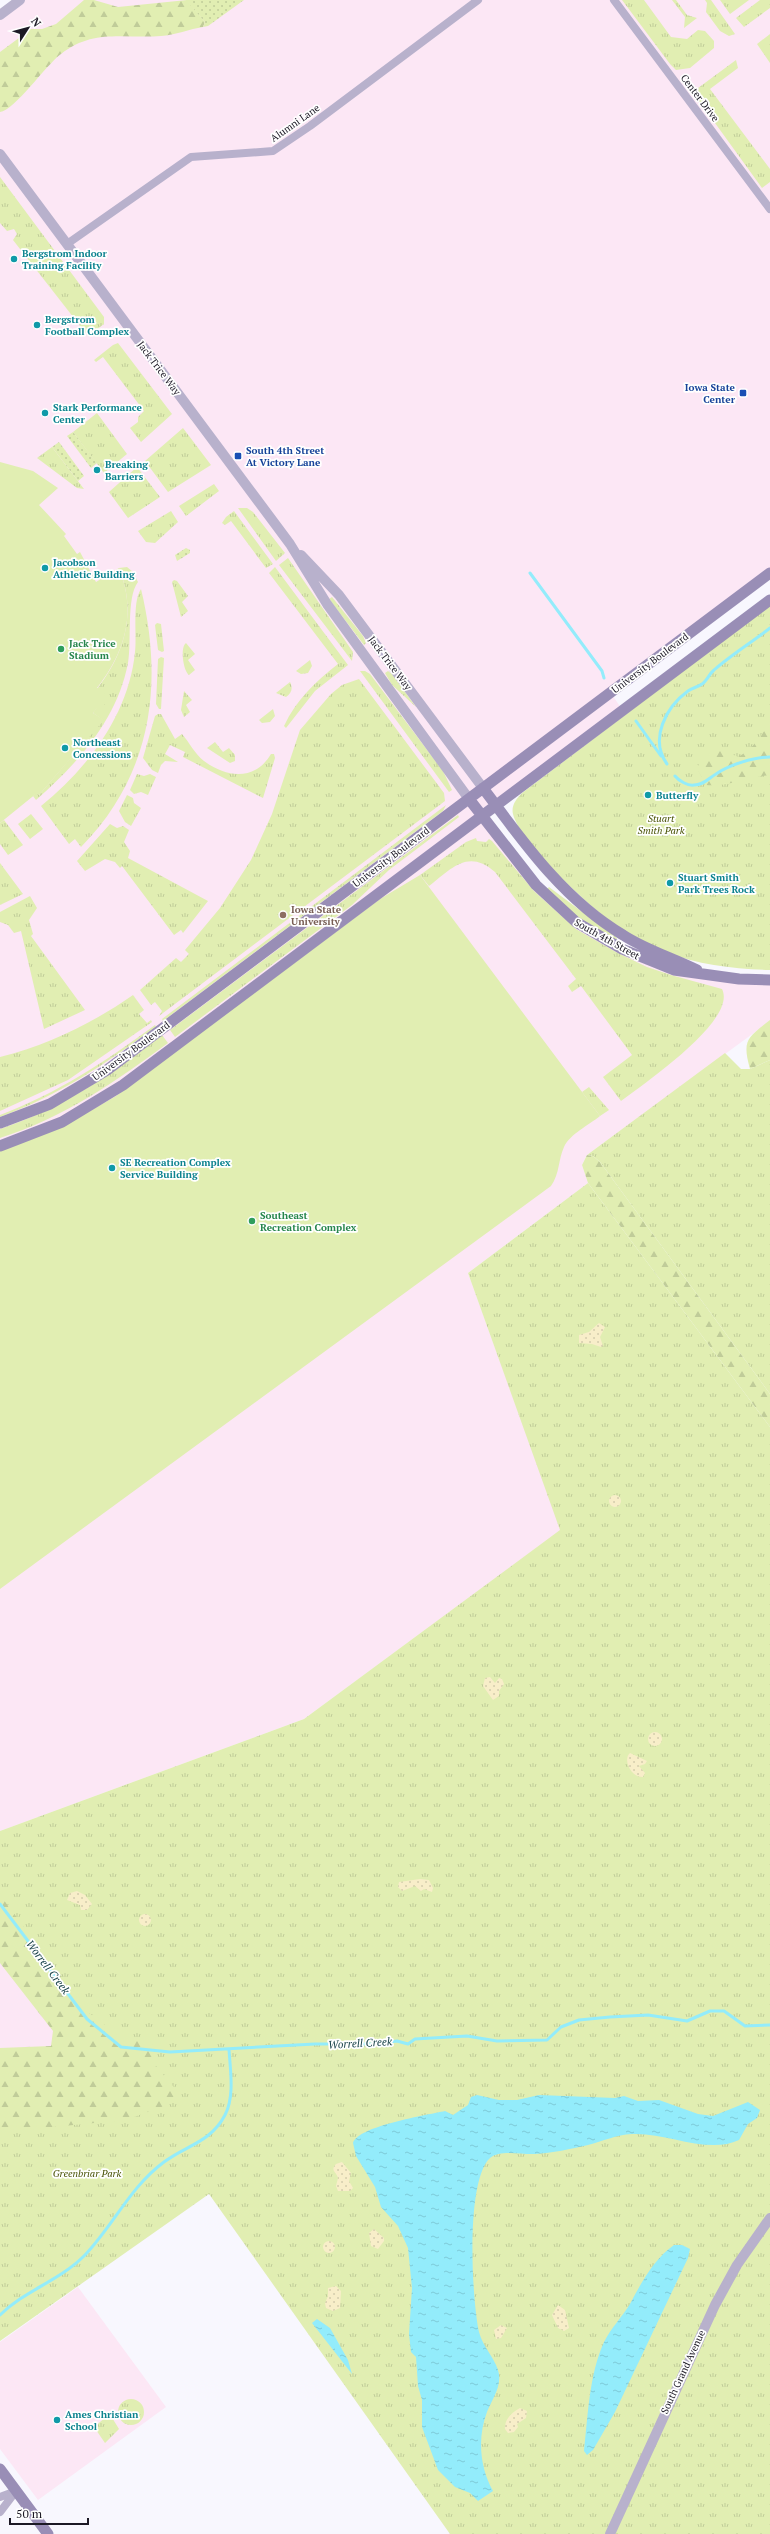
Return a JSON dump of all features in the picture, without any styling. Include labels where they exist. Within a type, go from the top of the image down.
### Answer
[{"type":"main road","name":"University Boulevard","points":[[0,1123],[50,1104],[107,1070],[770,573]]},
{"type":"main road","points":[[0,1146],[62,1122],[123,1085],[770,600]]},
{"type":"main road","name":"South 4th Street","points":[[483,788],[553,877],[602,921],[640,946],[703,973]]},
{"type":"main road","name":"South 4th Street","points":[[469,798],[482,817],[536,885],[576,922],[646,960],[674,970],[770,980]]},
{"type":"main road","points":[[0,2469],[48,2534]]},
{"type":"street","points":[[0,15],[20,0]]},
{"type":"street","name":"Alumni Lane","points":[[67,244],[191,157],[273,151],[310,126],[478,0]]},
{"type":"street","name":"Center Drive","points":[[614,0],[770,209]]},
{"type":"street","name":"Jack Trice Way","points":[[0,154],[290,544],[327,604],[469,798]]},
{"type":"street","name":"Jack Trice Way","points":[[290,544],[339,595],[483,788]]},
{"type":"street","name":"South Grand Avenue","points":[[610,2534],[715,2305],[737,2265],[770,2218]]},
{"type":"street","points":[[0,2497],[16,2491]]},
{"type":"street","points":[[0,2512],[16,2491]]},
{"type":"shaded area","name":"Iowa State University","points":[[20,0],[770,0],[770,573],[611,693],[625,714],[483,817],[557,907],[668,969],[770,984],[770,1021],[587,1155],[582,1165],[588,1183],[468,1273],[561,1530],[304,1719],[0,1831],[0,15]]},
{"type":"shaded area","points":[[0,1913],[96,2038],[0,2084]]},
{"type":"shaded area","points":[[78,2287],[166,2407],[38,2500],[0,2449],[0,2342]]},
{"type":"green space","points":[[84,0],[94,0],[118,7],[187,0],[205,22],[203,27],[161,36],[110,36],[85,41],[73,46],[54,60],[14,104],[0,112],[0,52],[31,29],[42,29],[56,24]]},
{"type":"green space","points":[[186,0],[244,0],[208,26],[203,27],[205,22]]},
{"type":"green space","points":[[622,0],[644,0],[671,37],[687,39],[698,30],[705,31],[714,41],[714,48],[690,68],[676,70]]},
{"type":"green space","points":[[672,0],[676,0],[687,15],[697,18],[684,28],[685,17]]},
{"type":"green space","points":[[705,0],[711,0],[735,34],[729,36],[720,31],[706,12],[707,3]]},
{"type":"green space","points":[[720,0],[749,0],[730,14]]},
{"type":"green space","points":[[760,0],[770,0],[770,8],[744,27],[736,18]]},
{"type":"green space","points":[[770,34],[770,63],[757,44]]},
{"type":"green space","points":[[736,60],[738,68],[710,89],[770,169],[770,182],[762,188],[694,94],[694,91]]},
{"type":"green space","points":[[0,177],[104,317],[104,324],[88,336],[13,240],[17,234],[14,229],[7,231],[0,223]]},
{"type":"green space","points":[[118,343],[172,414],[141,442],[130,428],[138,422],[138,417],[144,411],[103,357],[96,362],[94,360],[113,345]]},
{"type":"green space","points":[[97,413],[127,454],[104,473],[73,432]]},
{"type":"green space","points":[[183,428],[211,465],[168,492],[145,461]]},
{"type":"green space","points":[[73,432],[97,463],[91,468],[67,436]]},
{"type":"green space","points":[[59,442],[84,476],[78,481],[52,447]]},
{"type":"green space","points":[[52,447],[84,489],[77,488],[37,458]]},
{"type":"green space","name":"Jack Trice Stadium","points":[[0,462],[33,471],[58,488],[39,505],[66,534],[64,536],[77,554],[80,552],[96,582],[119,568],[127,601],[127,616],[121,646],[107,674],[97,688],[105,690],[104,708],[97,708],[93,713],[104,720],[39,795],[37,793],[0,823]]},
{"type":"green space","points":[[137,467],[160,497],[128,518],[109,492]]},
{"type":"green space","points":[[214,484],[219,491],[186,516],[179,506]]},
{"type":"green space","points":[[238,508],[247,508],[253,512],[285,553],[276,561]]},
{"type":"green space","points":[[171,511],[178,522],[155,543],[146,542],[138,531]]},
{"type":"green space","points":[[234,511],[273,564],[266,568],[231,521],[225,525],[222,523],[226,517]]},
{"type":"green space","points":[[186,548],[190,550],[190,553],[177,561],[175,555]]},
{"type":"green space","points":[[288,558],[353,652],[352,661],[279,565]]},
{"type":"green space","points":[[127,567],[133,572],[138,582],[134,589],[132,598],[129,654],[123,684],[105,722],[94,739],[67,771],[36,800],[33,796],[37,792],[39,795],[103,720],[93,713],[97,707],[104,708],[97,689],[115,661],[125,632],[127,600],[119,568]]},
{"type":"green space","points":[[275,567],[348,665],[315,691],[286,728],[284,726],[301,699],[314,684],[338,664],[269,573]]},
{"type":"green space","points":[[174,580],[177,581],[188,596],[182,602],[188,611],[181,617],[172,582]]},
{"type":"green space","points":[[141,589],[148,624],[151,659],[151,693],[146,727],[137,759],[124,790],[105,819],[81,847],[75,839],[69,844],[41,806],[75,775],[90,757],[115,718],[131,675],[135,652],[136,610],[138,595]]},
{"type":"green space","points":[[332,597],[363,636],[366,643],[364,645],[329,599]]},
{"type":"green space","name":"Stuart Smith Park","points":[[770,605],[770,970],[743,969],[704,963],[678,956],[666,952],[625,932],[597,911],[544,860],[519,827],[513,814],[513,808],[514,803],[522,793]]},
{"type":"green space","points":[[157,623],[161,624],[164,651],[162,652],[158,650],[155,625]]},
{"type":"green space","points":[[186,643],[195,654],[188,660],[195,670],[189,675],[185,669],[183,659],[183,649]]},
{"type":"green space","points":[[161,657],[164,658],[161,709],[159,709],[156,704],[158,659]]},
{"type":"green space","points":[[310,660],[312,666],[308,673],[301,674],[296,671]]},
{"type":"green space","points":[[360,671],[365,671],[370,674],[443,771],[452,790],[449,792]]},
{"type":"green space","points":[[388,671],[392,674],[416,707],[392,685],[385,673]]},
{"type":"green space","points":[[359,679],[444,793],[445,801],[159,1016],[162,1011],[155,1002],[151,1005],[140,990],[176,958],[181,962],[189,954],[185,950],[220,908],[251,860],[272,814],[300,730],[331,694],[342,685]]},
{"type":"green space","points":[[290,682],[290,694],[286,697],[276,693]]},
{"type":"green space","points":[[184,691],[192,700],[186,705],[190,712],[184,717],[181,710]]},
{"type":"green space","points":[[273,709],[275,716],[270,722],[262,723],[259,720]]},
{"type":"green space","points":[[161,714],[175,739],[182,734],[204,761],[222,771],[240,774],[249,773],[264,763],[271,754],[274,754],[275,758],[263,798],[183,757],[185,752],[170,745],[165,754],[178,762],[165,761],[161,765],[158,773],[152,770],[143,758],[155,716]]},
{"type":"green space","points":[[770,723],[770,775],[722,785],[706,785],[697,768],[701,760],[713,750],[726,751],[738,757],[744,754],[759,738]]},
{"type":"green space","points":[[215,742],[223,752],[229,748],[235,755],[235,761],[230,763],[207,748]]},
{"type":"green space","points":[[137,774],[144,776],[150,774],[156,777],[148,795],[141,792],[134,794],[130,790]]},
{"type":"green space","points":[[127,795],[133,798],[134,803],[141,808],[131,826],[125,822],[119,811]]},
{"type":"green space","points":[[446,805],[443,811],[163,1021],[162,1019]]},
{"type":"green space","points":[[31,814],[43,829],[30,839],[18,824]]},
{"type":"green space","points":[[458,815],[459,817],[389,870],[352,905],[175,1037],[170,1030]]},
{"type":"green space","points":[[4,820],[23,845],[8,855],[0,844],[0,823]]},
{"type":"green space","points":[[110,824],[117,828],[123,826],[129,830],[124,842],[130,851],[128,858],[208,901],[183,933],[181,930],[174,935],[122,866],[120,868],[115,862],[105,859],[85,871],[77,861]]},
{"type":"green space","points":[[476,838],[477,841],[486,842],[489,839],[492,841],[534,891],[576,929],[616,952],[647,967],[722,989],[723,1002],[716,1017],[703,1034],[666,1067],[621,1101],[603,1077],[632,1055],[581,986],[572,992],[568,986],[576,979],[495,872],[485,865],[468,861],[452,868],[429,886],[420,875],[466,842]]},
{"type":"green space","points":[[0,863],[23,894],[0,905]]},
{"type":"green space","name":"Southeast Recreation Complex","points":[[420,875],[600,1116],[575,1134],[567,1142],[562,1152],[556,1176],[551,1186],[0,1589],[0,1151],[69,1123],[116,1096],[380,899]]},
{"type":"green space","points":[[549,887],[617,938],[616,941],[576,916],[547,889]]},
{"type":"green space","points":[[30,896],[37,908],[29,920],[33,934],[31,936],[85,1010],[44,1029],[21,931],[14,933],[8,925],[0,922],[0,912]]},
{"type":"green space","points":[[133,995],[144,1010],[139,1014],[147,1023],[151,1020],[152,1022],[68,1080],[0,1111],[0,1057],[35,1046],[70,1032],[102,1015]]},
{"type":"green space","points":[[770,1020],[770,1060],[750,1069],[747,1052],[748,1040],[756,1031]]},
{"type":"green space","points":[[155,1025],[156,1027],[137,1041],[81,1078],[43,1099],[0,1117],[0,1115],[42,1097],[81,1075]]},
{"type":"green space","points":[[162,1035],[168,1043],[88,1098],[23,1130],[0,1138],[0,1129],[22,1121],[65,1101],[105,1077]]},
{"type":"green space","points":[[725,1053],[741,1069],[750,1069],[770,1060],[770,1394],[600,1162],[593,1156],[587,1155]]},
{"type":"green space","points":[[589,1087],[609,1110],[600,1116],[582,1092]]},
{"type":"green space","points":[[587,1155],[593,1156],[600,1162],[770,1394],[770,1427],[588,1183],[582,1165]]},
{"type":"green space","name":"Greenbriar Park","points":[[588,1183],[770,1427],[770,2534],[450,2534],[209,2194],[0,2341],[0,2084],[125,2077],[0,1913],[0,1831],[304,1719],[560,1530],[468,1273]]},
{"type":"green space","points":[[0,1895],[89,2013],[121,2037],[152,2038],[156,2066],[177,2091],[172,2103],[126,2120],[0,2132],[0,2048],[51,2046],[53,2031],[0,1963]]},
{"type":"green space","points":[[131,2399],[141,2402],[144,2412],[141,2422],[131,2425],[121,2422],[118,2412],[121,2402]]},
{"type":"green space","points":[[111,2416],[119,2429],[105,2443],[94,2427],[106,2417]]},
{"type":"sand","points":[[599,1323],[605,1327],[600,1337],[603,1346],[601,1347],[592,1344],[579,1343],[579,1335],[589,1332]]},
{"type":"sand","points":[[615,1495],[619,1497],[621,1501],[619,1505],[615,1507],[611,1505],[609,1501],[611,1497]]},
{"type":"sand","points":[[490,1677],[495,1683],[499,1678],[502,1679],[504,1684],[499,1691],[499,1696],[493,1700],[483,1686],[485,1678]]},
{"type":"sand","points":[[655,1732],[660,1734],[662,1739],[660,1744],[655,1746],[650,1744],[648,1739],[650,1734]]},
{"type":"sand","points":[[630,1753],[647,1761],[645,1764],[639,1766],[645,1773],[643,1777],[635,1775],[629,1768],[627,1760]]},
{"type":"sand","points":[[420,1879],[429,1880],[433,1888],[432,1892],[424,1889],[421,1891],[415,1886],[402,1891],[398,1887],[399,1882]]},
{"type":"sand","points":[[77,1891],[85,1895],[92,1904],[87,1910],[81,1910],[80,1905],[67,1900],[70,1893]]},
{"type":"sand","points":[[145,1914],[149,1916],[151,1920],[149,1924],[145,1926],[141,1924],[139,1920],[141,1916]]},
{"type":"sand","points":[[342,2162],[351,2173],[349,2181],[353,2188],[350,2191],[338,2191],[336,2186],[338,2178],[334,2168],[336,2164]]},
{"type":"sand","points":[[374,2229],[384,2238],[384,2241],[378,2249],[371,2246],[369,2233]]},
{"type":"sand","points":[[327,2241],[331,2241],[335,2247],[331,2253],[327,2253],[323,2249],[323,2245]]},
{"type":"sand","points":[[336,2286],[341,2291],[340,2308],[333,2311],[326,2308],[325,2303],[328,2296],[328,2288]]},
{"type":"sand","points":[[558,2305],[565,2310],[569,2328],[564,2331],[558,2328],[552,2315]]},
{"type":"sand","points":[[501,2325],[507,2328],[501,2338],[496,2339],[494,2330]]},
{"type":"sand","points":[[520,2408],[527,2411],[526,2418],[517,2424],[518,2427],[514,2432],[508,2433],[505,2429],[507,2419],[511,2414]]},
{"type":"water","points":[[477,2095],[499,2100],[517,2100],[539,2095],[615,2098],[624,2096],[638,2101],[659,2100],[698,2114],[713,2116],[748,2102],[760,2110],[757,2118],[748,2124],[739,2140],[727,2144],[700,2144],[659,2136],[632,2134],[555,2152],[535,2154],[505,2153],[494,2155],[490,2158],[482,2171],[477,2191],[474,2215],[472,2242],[474,2295],[479,2332],[496,2365],[499,2381],[484,2422],[481,2442],[481,2453],[485,2473],[493,2491],[478,2501],[470,2493],[455,2487],[438,2470],[422,2427],[422,2400],[418,2386],[416,2357],[411,2352],[409,2334],[412,2288],[408,2248],[398,2226],[381,2207],[375,2187],[356,2156],[353,2143],[358,2137],[367,2131],[394,2122],[445,2111],[453,2115],[468,2105],[471,2097]]},
{"type":"water","points":[[674,2245],[682,2245],[690,2249],[688,2258],[615,2412],[593,2450],[587,2455],[584,2451],[592,2382],[604,2342],[630,2304],[654,2264]]},
{"type":"water","points":[[317,2319],[330,2328],[348,2360],[352,2374],[312,2323]]},
{"type":"waterway","points":[[530,573],[602,671],[604,678]]},
{"type":"waterway","points":[[667,764],[662,754],[660,734],[662,724],[673,706],[688,691],[704,683],[712,672],[721,664],[770,628]]},
{"type":"waterway","points":[[636,721],[661,756]]},
{"type":"waterway","points":[[675,776],[686,784],[698,785],[704,783],[721,771],[735,765],[757,758],[770,757]]},
{"type":"waterway","name":"Worrell Creek","points":[[0,1904],[87,2019],[121,2047],[170,2052],[315,2044],[375,2044],[397,2041],[408,2044],[415,2039],[467,2036],[497,2041],[547,2040],[561,2027],[579,2020],[648,2015],[687,2021],[710,2011],[724,2011],[745,2026],[770,2025]]},
{"type":"waterway","points":[[0,2315],[20,2299],[74,2265],[84,2256],[131,2195],[152,2172],[164,2162],[206,2137],[213,2131],[225,2115],[230,2099],[231,2082],[229,2049]]},
{"type":"place","name":"Bergstrom Indoor Training Facility","points":[[14,259]]},
{"type":"place","name":"Bergstrom Football Complex","points":[[37,325]]},
{"type":"place","name":"Iowa State Center","points":[[743,393]]},
{"type":"place","name":"Stark Performance Center","points":[[45,413]]},
{"type":"place","name":"South 4th Street At Victory Lane","points":[[238,456]]},
{"type":"place","name":"Breaking Barriers","points":[[97,470]]},
{"type":"place","name":"Jacobson Athletic Building","points":[[45,568]]},
{"type":"place","name":"Jack Trice Stadium","points":[[61,649]]},
{"type":"place","name":"Northeast Concessions","points":[[65,748]]},
{"type":"place","name":"Butterfly","points":[[648,795]]},
{"type":"place","name":"Stuart Smith Park Trees Rock","points":[[670,883]]},
{"type":"place","name":"Iowa State University","points":[[283,915]]},
{"type":"place","name":"SE Recreation Complex Service Building","points":[[112,1168]]},
{"type":"place","name":"Southeast Recreation Complex","points":[[252,1221]]},
{"type":"place","name":"Ames Christian School","points":[[57,2420]]}]
